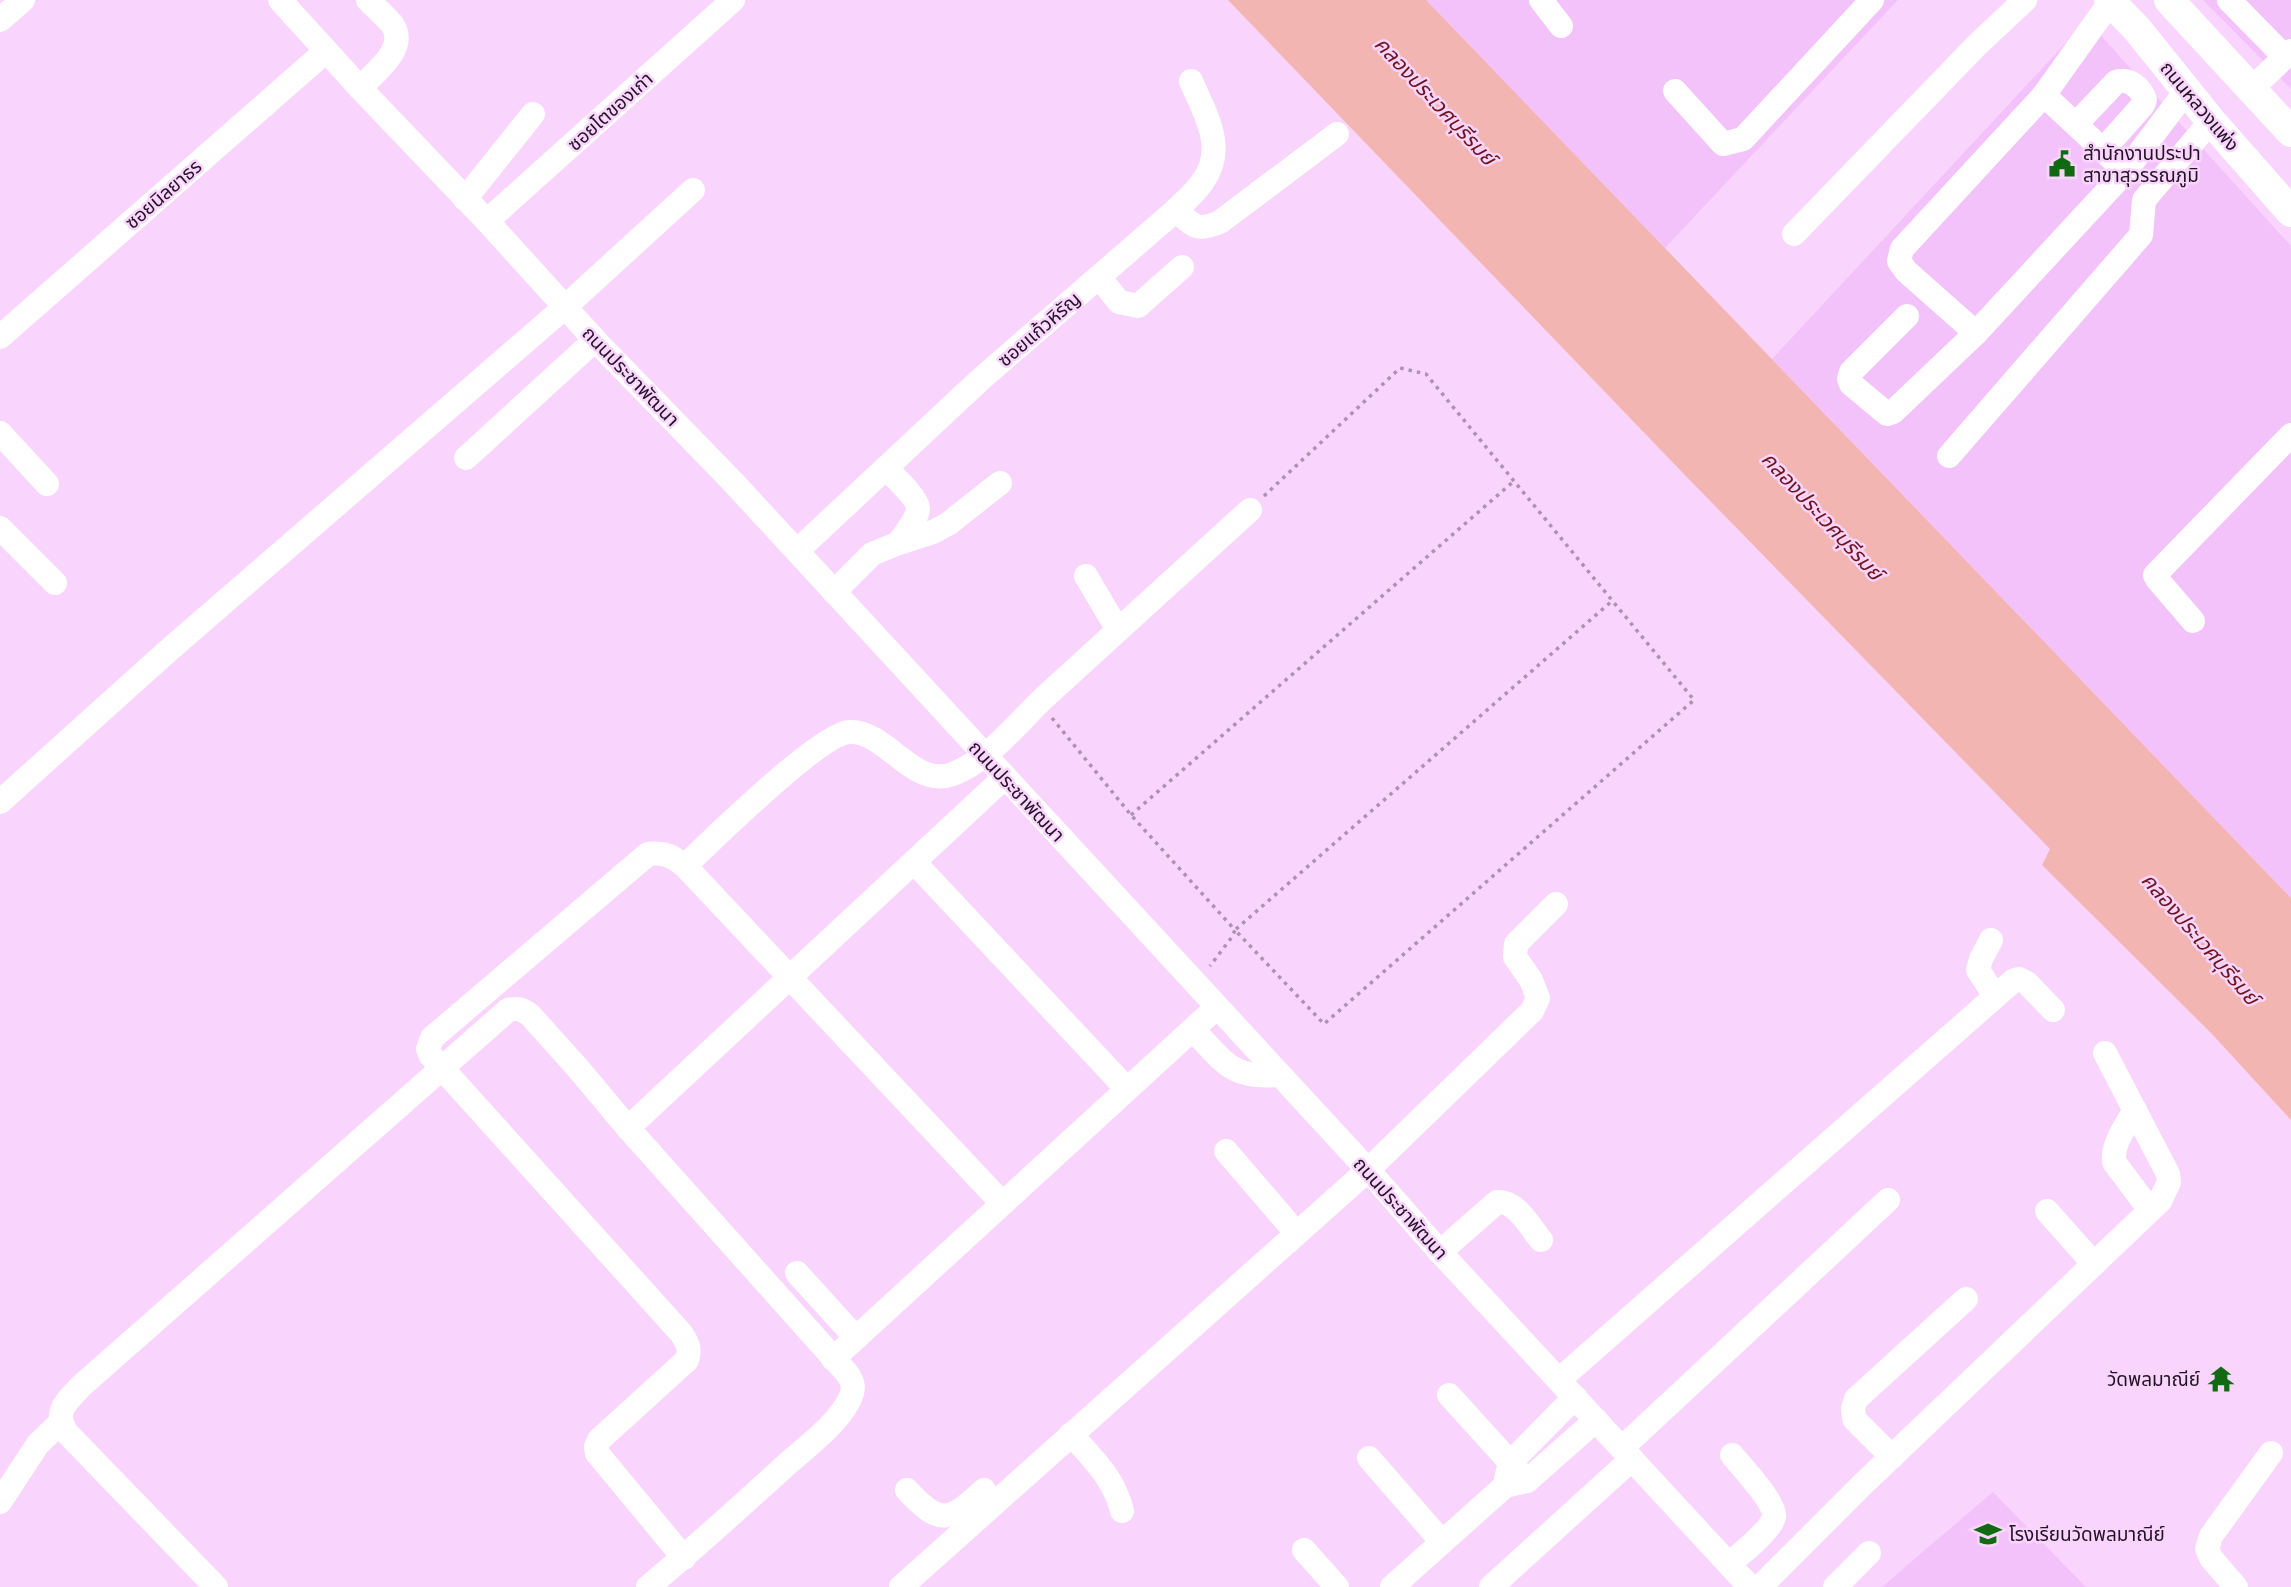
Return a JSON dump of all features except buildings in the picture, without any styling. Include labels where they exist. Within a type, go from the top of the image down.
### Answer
[{"type":"main road","name":"ถนนหลวงแพ่ง","points":[[2110,1],[2137,29],[2211,121],[2291,212]]},
{"type":"main road","points":[[2178,3],[2291,132]]},
{"type":"main road","points":[[2137,29],[2291,181]]},
{"type":"street","points":[[0,20],[23,0]]},
{"type":"street","points":[[360,88],[394,51],[398,39],[393,26],[368,0]]},
{"type":"street","name":"ซอยโตของเก่า","points":[[487,221],[733,0]]},
{"type":"street","points":[[1541,0],[1561,26]]},
{"type":"street","points":[[1675,91],[1723,144],[1743,139],[1872,0]]},
{"type":"street","points":[[1794,234],[1977,45],[2025,0]]},
{"type":"street","points":[[2229,0],[2288,54],[2251,89]]},
{"type":"street","points":[[1976,333],[1906,271],[1899,261],[1902,249],[2044,95],[2110,1]]},
{"type":"street","name":"ถนนประชาพัฒนา","points":[[289,3],[326,51],[360,88],[797,551],[1750,1587]]},
{"type":"street","name":"ซอยนิลยาธร","points":[[6,321],[326,51]]},
{"type":"street","name":"ซอยแก้วหิรัญ","points":[[797,551],[981,379],[1176,210],[1202,183],[1214,161],[1214,144],[1191,81]]},
{"type":"street","points":[[2076,124],[2116,82],[2128,81],[2140,90],[2145,100],[2143,105],[2103,150]]},
{"type":"street","points":[[1907,316],[1851,372],[1849,379],[1887,415],[1976,333],[2125,172],[2186,91]]},
{"type":"street","points":[[2044,95],[2125,172]]},
{"type":"street","points":[[466,199],[533,114]]},
{"type":"street","points":[[1949,456],[2141,234],[2144,201],[2211,121]]},
{"type":"street","points":[[1176,210],[1194,226],[1204,229],[1220,222],[1337,134]]},
{"type":"street","points":[[0,802],[179,640],[565,307],[693,190]]},
{"type":"street","points":[[1099,277],[1119,302],[1138,306],[1182,267]]},
{"type":"street","points":[[466,458],[595,340]]},
{"type":"street","points":[[0,433],[47,484]]},
{"type":"street","points":[[2193,621],[2155,575],[2291,435]]},
{"type":"street","points":[[886,468],[915,499],[918,508],[899,543]]},
{"type":"street","points":[[834,592],[872,554],[948,524],[1000,483]]},
{"type":"street","points":[[685,866],[737,816],[825,742],[847,732],[869,735],[913,767],[937,777],[952,774],[985,756],[1250,510]]},
{"type":"street","points":[[0,528],[55,583]]},
{"type":"street","points":[[1086,576],[1118,630]]},
{"type":"street","points":[[628,1128],[1004,777]]},
{"type":"street","points":[[684,1558],[597,1453],[596,1447],[597,1442],[687,1360],[690,1353],[688,1342],[441,1068],[428,1049],[432,1038],[648,854],[662,852],[685,866],[1002,1203]]},
{"type":"street","points":[[914,862],[1127,1089]]},
{"type":"street","points":[[901,1587],[1532,1012],[1538,998],[1531,980],[1515,957],[1516,944],[1556,904]]},
{"type":"street","points":[[1991,940],[1978,970],[1995,996]]},
{"type":"street","points":[[1514,1477],[1567,1388],[1995,996],[2019,979],[2027,983],[2053,1010]]},
{"type":"street","points":[[833,1359],[1216,1008]]},
{"type":"street","points":[[216,1587],[67,1433],[60,1423],[63,1407],[80,1387],[441,1068],[508,1010],[522,1009],[576,1066],[853,1383],[852,1394],[845,1408],[818,1436],[684,1558],[648,1587]]},
{"type":"street","points":[[1193,1030],[1230,1068],[1245,1075],[1279,1075]]},
{"type":"street","points":[[1759,1587],[2160,1201],[2167,1190],[2168,1174],[2105,1053]]},
{"type":"street","points":[[2135,1110],[2117,1142],[2113,1153],[2114,1162],[2150,1210]]},
{"type":"street","points":[[1226,1151],[1287,1222]]},
{"type":"street","points":[[907,1490],[932,1513],[953,1515],[962,1510],[1287,1222],[1363,1165]]},
{"type":"street","points":[[1491,1587],[1888,1200]]},
{"type":"street","points":[[1440,1252],[1497,1202],[1505,1201],[1512,1205],[1541,1240]]},
{"type":"street","points":[[2048,1211],[2094,1264]]},
{"type":"street","points":[[797,1273],[856,1338]]},
{"type":"street","points":[[1892,1457],[1854,1419],[1856,1399],[1966,1299]]},
{"type":"street","points":[[1449,1395],[1514,1477]]},
{"type":"street","points":[[1392,1587],[1514,1477],[1596,1420]]},
{"type":"street","points":[[0,1502],[37,1444],[60,1423]]},
{"type":"street","points":[[1071,1434],[1108,1475],[1119,1497],[1122,1511]]},
{"type":"street","points":[[2236,1587],[2211,1558],[2207,1549],[2211,1536],[2270,1453]]},
{"type":"street","points":[[1729,1564],[1764,1531],[1774,1517],[1773,1506],[1732,1455]]},
{"type":"street","points":[[1368,1458],[1442,1542]]},
{"type":"street","points":[[1304,1549],[1337,1587]]},
{"type":"street","points":[[1835,1587],[1869,1553]]},
{"type":"path","points":[[1040,703],[1131,815],[1324,1024],[1693,700],[1426,374],[1400,368],[1250,510]]},
{"type":"path","points":[[1131,815],[1514,481]]},
{"type":"path","points":[[1195,984],[1235,930],[1612,601]]},
{"type":"shaded area","points":[[1426,0],[1898,0],[1665,248]]},
{"type":"shaded area","points":[[2203,0],[2291,0],[2291,89]]},
{"type":"shaded area","points":[[2087,20],[2291,246],[2291,898],[1772,359]]},
{"type":"shaded area","name":"โรงเรียนวัดพลมาณีย์","points":[[1993,1492],[2086,1587],[1882,1587],[1919,1555]]},
{"type":"water","name":"คลองประเวศบุรีรมย์","points":[[1228,0],[1426,0],[2291,898],[2291,1120],[2212,1034],[2042,865],[2050,849],[1680,470]]},
{"type":"place","name":"สำนักงานประปา สาขาสุวรรณภูมิ","points":[[2062,164]]},
{"type":"place","name":"วัดพลมาณีย์","points":[[2221,1379]]},
{"type":"place","name":"โรงเรียนวัดพลมาณีย์","points":[[1988,1534]]}]
